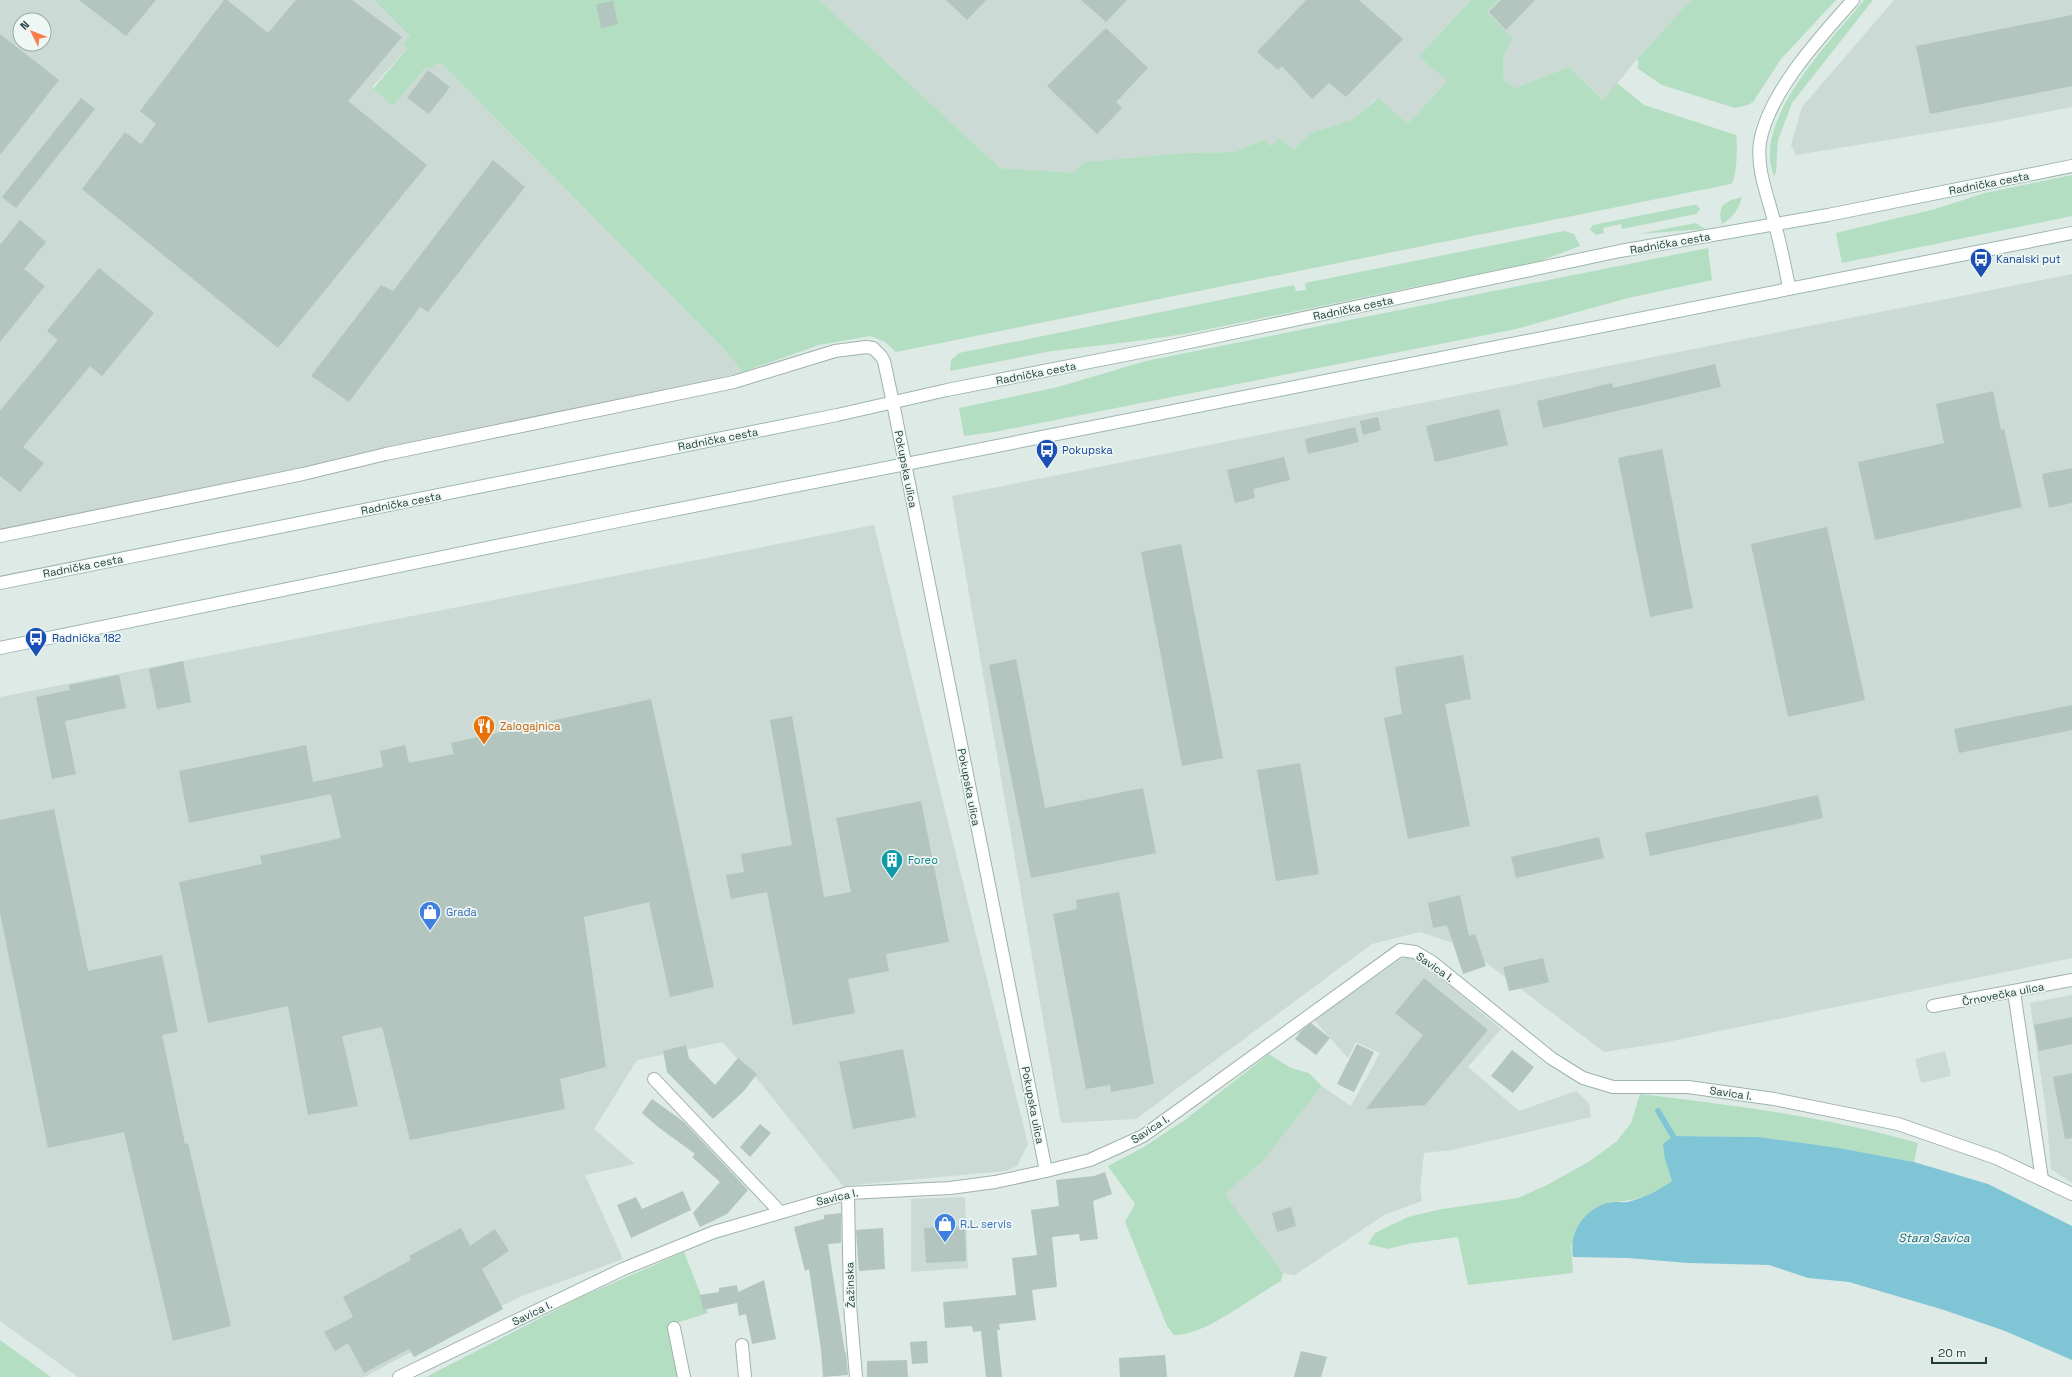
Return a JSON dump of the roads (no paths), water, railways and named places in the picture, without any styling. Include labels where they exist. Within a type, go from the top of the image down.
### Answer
[{"type":"street","points":[[1789,287],[1775,225],[1763,183],[1760,142],[1772,110],[1785,84],[1812,47],[1853,0]]},
{"type":"street","name":"Radnička cesta","points":[[0,583],[893,403],[1620,251],[1775,225],[2072,166]]},
{"type":"street","points":[[0,648],[623,520],[905,465],[1789,287],[2072,233]]},
{"type":"street","name":"Pokupska ulica","points":[[0,536],[302,474],[446,441],[734,382],[810,358],[857,347],[873,348],[881,356],[893,403],[1046,1171]]},
{"type":"street","name":"Savica I.","points":[[399,1377],[623,1269],[714,1232],[848,1193],[950,1188],[995,1182],[1090,1160],[1143,1136],[1400,950],[1415,952],[1432,962],[1551,1058],[1583,1078],[1613,1086],[1688,1087],[1774,1099],[1898,1124],[1996,1158],[2072,1194]]},
{"type":"street","name":"Črnovečka ulica","points":[[1933,1006],[2072,980]]},
{"type":"street","points":[[2014,992],[2042,1179]]},
{"type":"street","points":[[654,1079],[780,1212]]},
{"type":"street","name":"Žažinska","points":[[848,1193],[850,1305],[856,1377]]},
{"type":"street","points":[[674,1328],[684,1377]]},
{"type":"street","points":[[742,1345],[745,1377]]},
{"type":"water","name":"Stara Savica","points":[[1673,1136],[1759,1137],[1839,1148],[1914,1162],[1988,1184],[2072,1226],[2072,1360],[2005,1331],[1944,1310],[1849,1282],[1808,1278],[1769,1265],[1688,1263],[1628,1258],[1573,1257],[1573,1239],[1576,1231],[1591,1211],[1607,1203],[1628,1202],[1640,1198],[1656,1191],[1672,1181],[1665,1159],[1663,1144]]},
{"type":"waterway","points":[[1658,1111],[1673,1136]]},
{"type":"place","name":"Kanalski put","points":[[1981,278]]},
{"type":"place","name":"Pokupska","points":[[1047,470]]},
{"type":"place","name":"Radnička 182","points":[[36,658]]},
{"type":"place","name":"Zalogajnica","points":[[484,746]]},
{"type":"place","name":"Foreo","points":[[892,880]]},
{"type":"place","name":"Građa","points":[[430,932]]},
{"type":"place","name":"R.L. servis","points":[[945,1244]]}]
